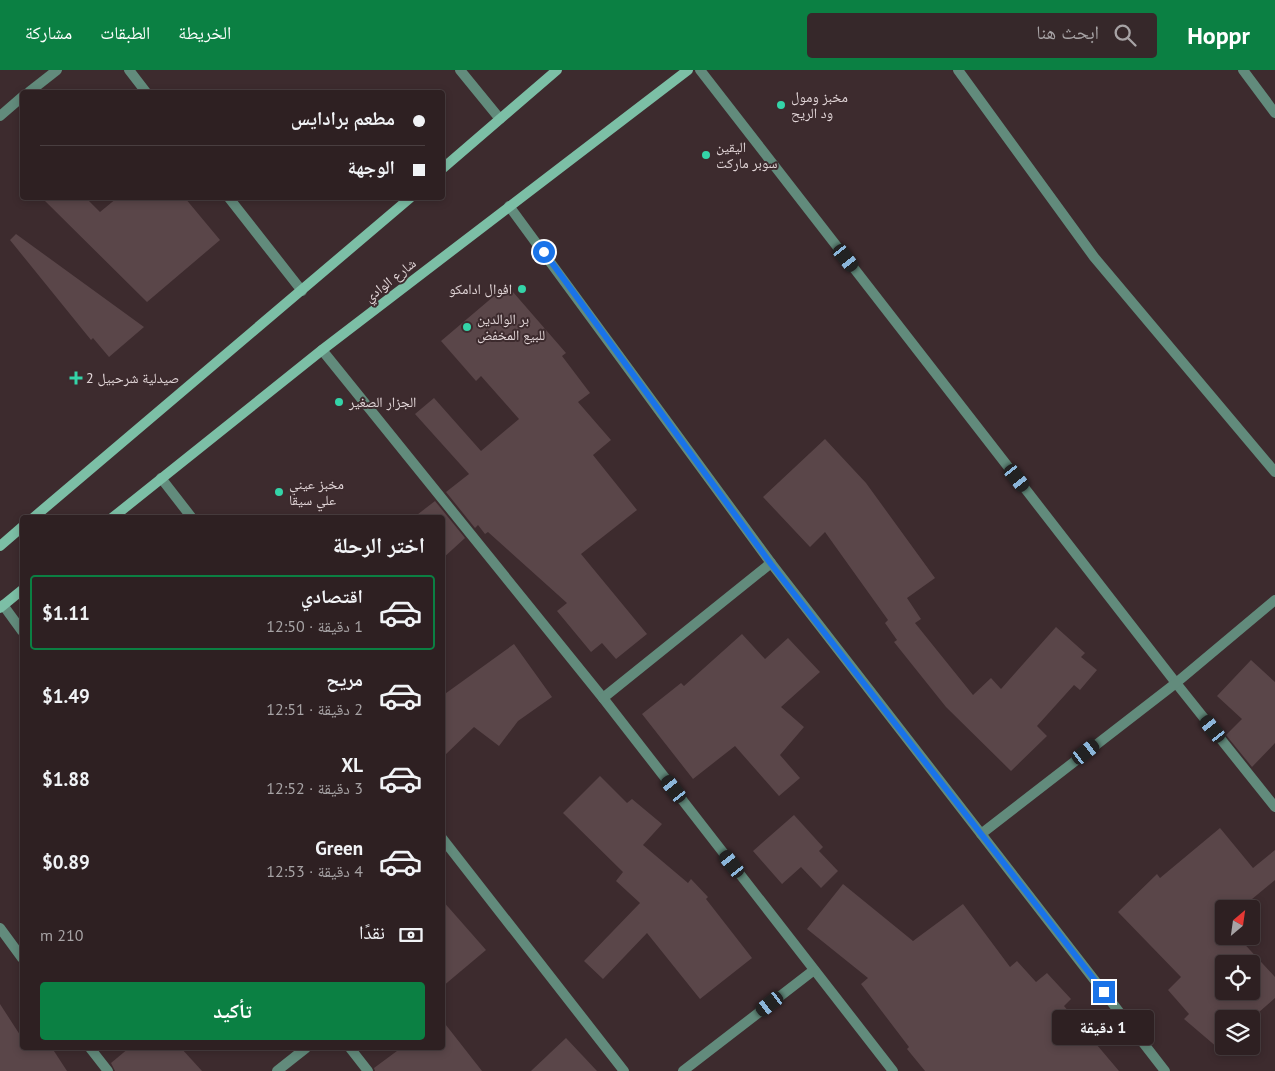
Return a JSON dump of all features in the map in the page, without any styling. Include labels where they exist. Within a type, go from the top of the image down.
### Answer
[{"type":"main road","points":[[445,166],[557,70]]},
{"type":"main road","name":"شارع الوادي","points":[[116,515],[322,350],[688,70]]},
{"type":"main road","points":[[37,515],[408,200]]},
{"type":"main road","points":[[0,546],[20,529]]},
{"type":"main road","points":[[1,606],[20,592]]},
{"type":"street","points":[[32,90],[57,70]]},
{"type":"street","points":[[128,70],[144,90]]},
{"type":"street","points":[[460,70],[500,119]]},
{"type":"street","points":[[700,70],[1275,807]]},
{"type":"street","points":[[958,70],[1094,257],[1275,472]]},
{"type":"street","points":[[1243,70],[1275,113]]},
{"type":"street","points":[[0,116],[20,99]]},
{"type":"street","points":[[231,200],[302,291]]},
{"type":"street","points":[[510,206],[771,564],[1165,1071]]},
{"type":"street","points":[[322,350],[603,698],[893,1071]]},
{"type":"street","points":[[160,478],[190,515]]},
{"type":"street","points":[[603,698],[771,564]]},
{"type":"street","points":[[981,834],[1176,682],[1275,600]]},
{"type":"street","points":[[1,606],[20,629]]},
{"type":"street","points":[[445,842],[624,1071]]},
{"type":"street","points":[[0,928],[20,955]]},
{"type":"street","points":[[684,1071],[814,970]]},
{"type":"street","points":[[92,1050],[108,1071]]},
{"type":"street","points":[[277,1071],[303,1050]]},
{"type":"street","points":[[352,1050],[368,1071]]},
{"type":"building","points":[[44,200],[88,200],[100,212],[115,200],[187,200],[220,240],[147,302]]},
{"type":"building","points":[[16,234],[144,327],[109,357],[93,338],[91,340],[10,240]]},
{"type":"building","points":[[507,285],[566,353],[562,356],[590,393],[578,402],[611,440],[593,455],[637,510],[581,554],[647,634],[616,659],[602,643],[591,652],[557,611],[567,603],[488,532],[485,534],[478,525],[475,528],[446,492],[469,474],[415,414],[434,398],[481,451],[519,419],[481,376],[476,381],[441,341]]},
{"type":"building","points":[[825,439],[866,483],[935,578],[907,598],[921,619],[915,623],[973,695],[991,678],[1001,689],[1056,627],[1085,653],[1081,657],[1097,670],[1080,690],[1074,685],[1037,726],[1047,736],[1011,771],[946,707],[894,642],[897,640],[885,623],[888,620],[825,532],[810,547],[763,497]]},
{"type":"building","points":[[435,501],[465,538],[445,556],[445,515],[417,515]]},
{"type":"building","points":[[742,634],[765,659],[788,638],[820,672],[781,707],[804,727],[780,755],[800,778],[779,796],[735,746],[693,779],[642,714],[681,683],[684,686]]},
{"type":"building","points":[[514,644],[552,697],[518,721],[499,746],[474,727],[445,755],[445,694]]},
{"type":"building","points":[[1251,660],[1275,682],[1275,743],[1252,767],[1226,735],[1242,719],[1217,696]]},
{"type":"building","points":[[600,776],[627,803],[632,799],[662,824],[643,845],[688,883],[691,879],[708,897],[706,899],[752,958],[700,999],[647,933],[603,979],[584,961],[640,903],[616,881],[623,872],[563,813]]},
{"type":"building","points":[[794,815],[823,847],[819,851],[838,871],[821,888],[801,867],[782,884],[753,851]]},
{"type":"building","points":[[1220,828],[1253,868],[1275,850],[1275,880],[1251,900],[1215,900],[1215,945],[1245,945],[1255,955],[1215,955],[1215,1000],[1260,1000],[1260,961],[1275,977],[1275,998],[1260,1011],[1215,1010],[1215,1045],[1184,1019],[1189,1014],[1168,990],[1181,977],[1118,912],[1157,874],[1160,878]]},
{"type":"building","points":[[843,884],[913,941],[963,904],[1010,967],[1017,961],[1036,982],[1047,973],[1071,999],[1064,1006],[1119,1071],[925,1071],[861,984],[868,978],[807,929]]},
{"type":"building","points":[[445,903],[486,950],[445,984]]},
{"type":"building","points":[[0,1004],[20,1035],[20,1050],[53,1050],[67,1071],[0,1071]]},
{"type":"building","points":[[445,1024],[482,1071],[375,1071],[374,1068],[398,1050],[445,1050]]},
{"type":"building","points":[[566,1038],[597,1071],[531,1071]]},
{"type":"building","points":[[127,1050],[183,1050],[202,1071],[115,1071],[111,1063]]},
{"type":"place","name":"مخبز ومول ود الريح","points":[[781,105]]},
{"type":"place","name":"اليقين سوبر ماركت","points":[[706,155]]},
{"type":"place","name":"افوال ادامكو","points":[[522,289]]},
{"type":"place","name":"بر الوالدين للبيع المخفض","points":[[467,327]]},
{"type":"place","name":"صيدلية شرحبيل 2","points":[[76,378]]},
{"type":"place","name":"الجزار الصغير","points":[[339,402]]},
{"type":"place","name":"مخبز عيني علي سيقا","points":[[279,492]]},
{"type":"route","points":[[544,252],[771,564],[1104,992]]}]
